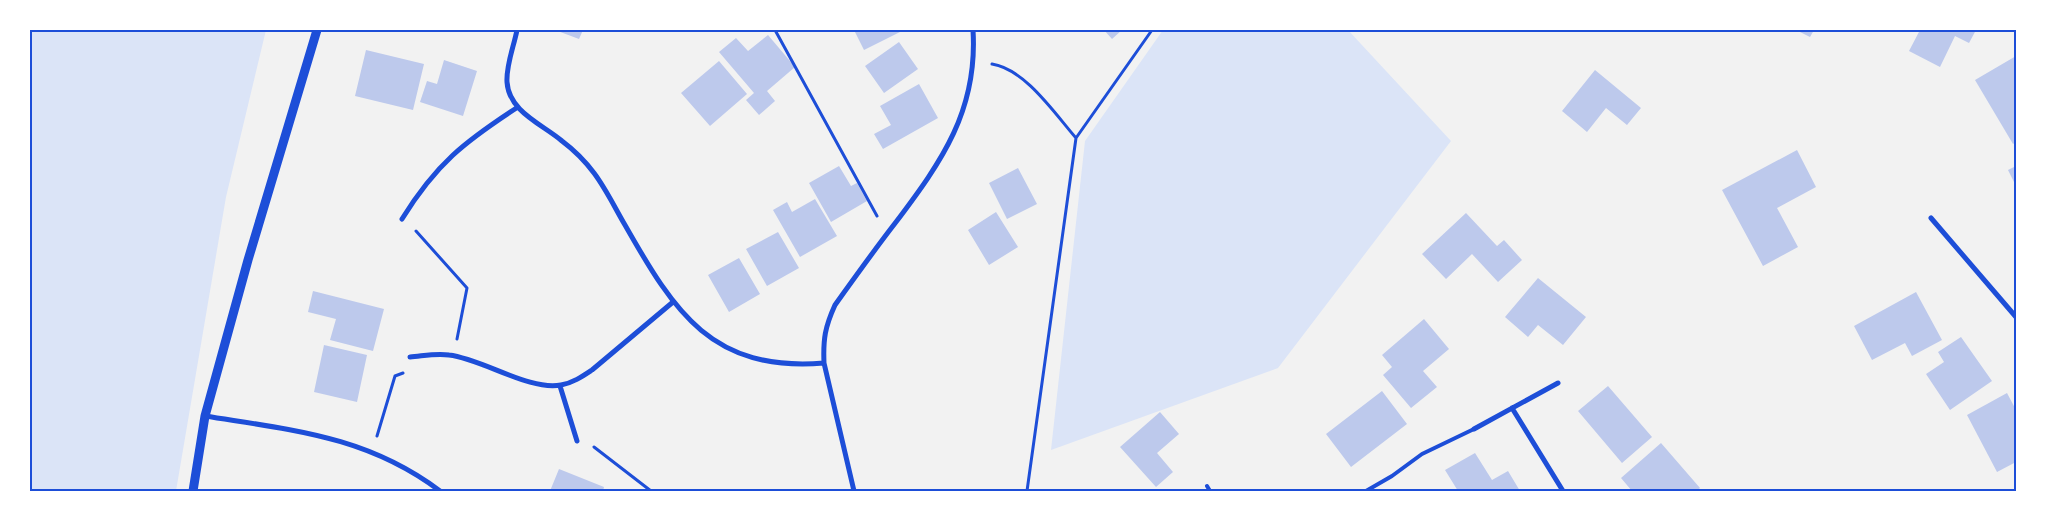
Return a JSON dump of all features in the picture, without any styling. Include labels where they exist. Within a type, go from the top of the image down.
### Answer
[{"type":"street","points":[[193,491],[205,416],[248,260],[317,30]]},
{"type":"street","points":[[517,30],[507,81],[508,90],[518,107],[579,155],[594,174],[652,273],[686,317],[708,336],[746,357],[787,365],[824,363]]},
{"type":"street","points":[[854,491],[824,363],[823,344],[826,324],[836,305],[934,170],[949,144],[972,82],[974,30]]},
{"type":"street","points":[[402,219],[427,182],[442,164],[480,132],[518,107]]},
{"type":"street","points":[[1931,218],[2016,317]]},
{"type":"street","points":[[410,357],[454,356],[537,383],[560,386],[580,378],[592,370],[673,302]]},
{"type":"street","points":[[1474,429],[1558,383]]},
{"type":"street","points":[[560,386],[577,441]]},
{"type":"street","points":[[1512,408],[1563,491]]},
{"type":"street","points":[[205,416],[308,432],[352,444],[373,452],[413,473],[440,491]]},
{"type":"lane","points":[[1366,491],[1392,476],[1422,454],[1474,429]]},
{"type":"lane","points":[[1207,486],[1210,491]]},
{"type":"path","points":[[775,30],[887,234]]},
{"type":"path","points":[[1027,491],[1076,138],[1152,30]]},
{"type":"path","points":[[974,61],[1006,68],[1024,79],[1076,138]]},
{"type":"path","points":[[402,219],[418,233],[467,288],[454,356]]},
{"type":"path","points":[[373,452],[395,376],[406,372],[410,357]]},
{"type":"path","points":[[577,441],[591,444],[651,491]]},
{"type":"shaded area","points":[[30,30],[266,30],[226,197],[176,491],[30,491]]},
{"type":"shaded area","points":[[1163,30],[1348,30],[1451,141],[1278,368],[1051,450],[1085,141]]},
{"type":"building","points":[[555,30],[583,30],[579,39]]},
{"type":"building","points":[[854,30],[904,30],[864,50]]},
{"type":"building","points":[[1104,30],[1122,30],[1112,39]]},
{"type":"building","points":[[1796,30],[1814,30],[1810,37]]},
{"type":"building","points":[[1920,30],[1976,30],[1969,43],[1955,36],[1940,67],[1909,51]]},
{"type":"building","points":[[768,35],[795,67],[767,91],[775,101],[759,115],[746,100],[754,93],[719,52],[736,38],[748,51]]},
{"type":"building","points":[[899,42],[918,69],[884,93],[865,66]]},
{"type":"building","points":[[366,50],[424,64],[413,110],[355,96]]},
{"type":"building","points":[[2016,56],[2016,142],[2013,144],[1975,80]]},
{"type":"building","points":[[444,60],[477,71],[463,116],[420,102],[427,81],[437,84]]},
{"type":"building","points":[[719,61],[747,94],[710,126],[681,93]]},
{"type":"building","points":[[1595,70],[1641,108],[1627,125],[1606,108],[1587,132],[1562,111]]},
{"type":"building","points":[[919,84],[938,118],[883,149],[874,134],[891,125],[880,106]]},
{"type":"building","points":[[1797,150],[1816,187],[1777,208],[1798,247],[1763,266],[1722,190]]},
{"type":"building","points":[[839,166],[851,186],[857,183],[867,201],[831,222],[809,183]]},
{"type":"building","points":[[2016,166],[2016,186],[2008,170]]},
{"type":"building","points":[[1018,168],[1037,204],[1007,219],[989,183]]},
{"type":"building","points":[[815,199],[837,236],[800,257],[773,210],[787,202],[792,212]]},
{"type":"building","points":[[996,212],[1018,247],[989,265],[968,230]]},
{"type":"building","points":[[1466,213],[1497,246],[1504,240],[1522,260],[1498,282],[1472,254],[1446,279],[1422,254]]},
{"type":"building","points":[[778,232],[799,268],[767,286],[746,249]]},
{"type":"building","points":[[739,258],[760,294],[729,312],[708,275]]},
{"type":"building","points":[[1538,278],[1586,317],[1563,345],[1538,325],[1528,337],[1505,317]]},
{"type":"building","points":[[313,291],[384,309],[373,351],[330,340],[336,319],[308,312]]},
{"type":"building","points":[[1916,292],[1942,340],[1912,356],[1905,343],[1872,360],[1854,326]]},
{"type":"building","points":[[1424,319],[1449,349],[1423,371],[1437,387],[1411,408],[1383,375],[1392,367],[1382,355]]},
{"type":"building","points":[[1961,337],[1992,381],[1950,410],[1926,374],[1944,362],[1938,352]]},
{"type":"building","points":[[324,345],[367,355],[357,402],[314,392]]},
{"type":"building","points":[[1608,386],[1652,437],[1622,463],[1578,411]]},
{"type":"building","points":[[1382,391],[1407,424],[1351,467],[1326,434]]},
{"type":"building","points":[[2007,393],[2016,410],[2016,462],[1997,472],[1967,415]]},
{"type":"building","points":[[1160,412],[1179,434],[1157,453],[1173,472],[1156,487],[1120,447]]},
{"type":"building","points":[[1661,443],[1700,488],[1697,491],[1632,491],[1621,478]]},
{"type":"building","points":[[1475,453],[1492,480],[1508,471],[1520,491],[1458,491],[1445,470]]},
{"type":"building","points":[[559,469],[604,487],[603,491],[550,491]]}]
